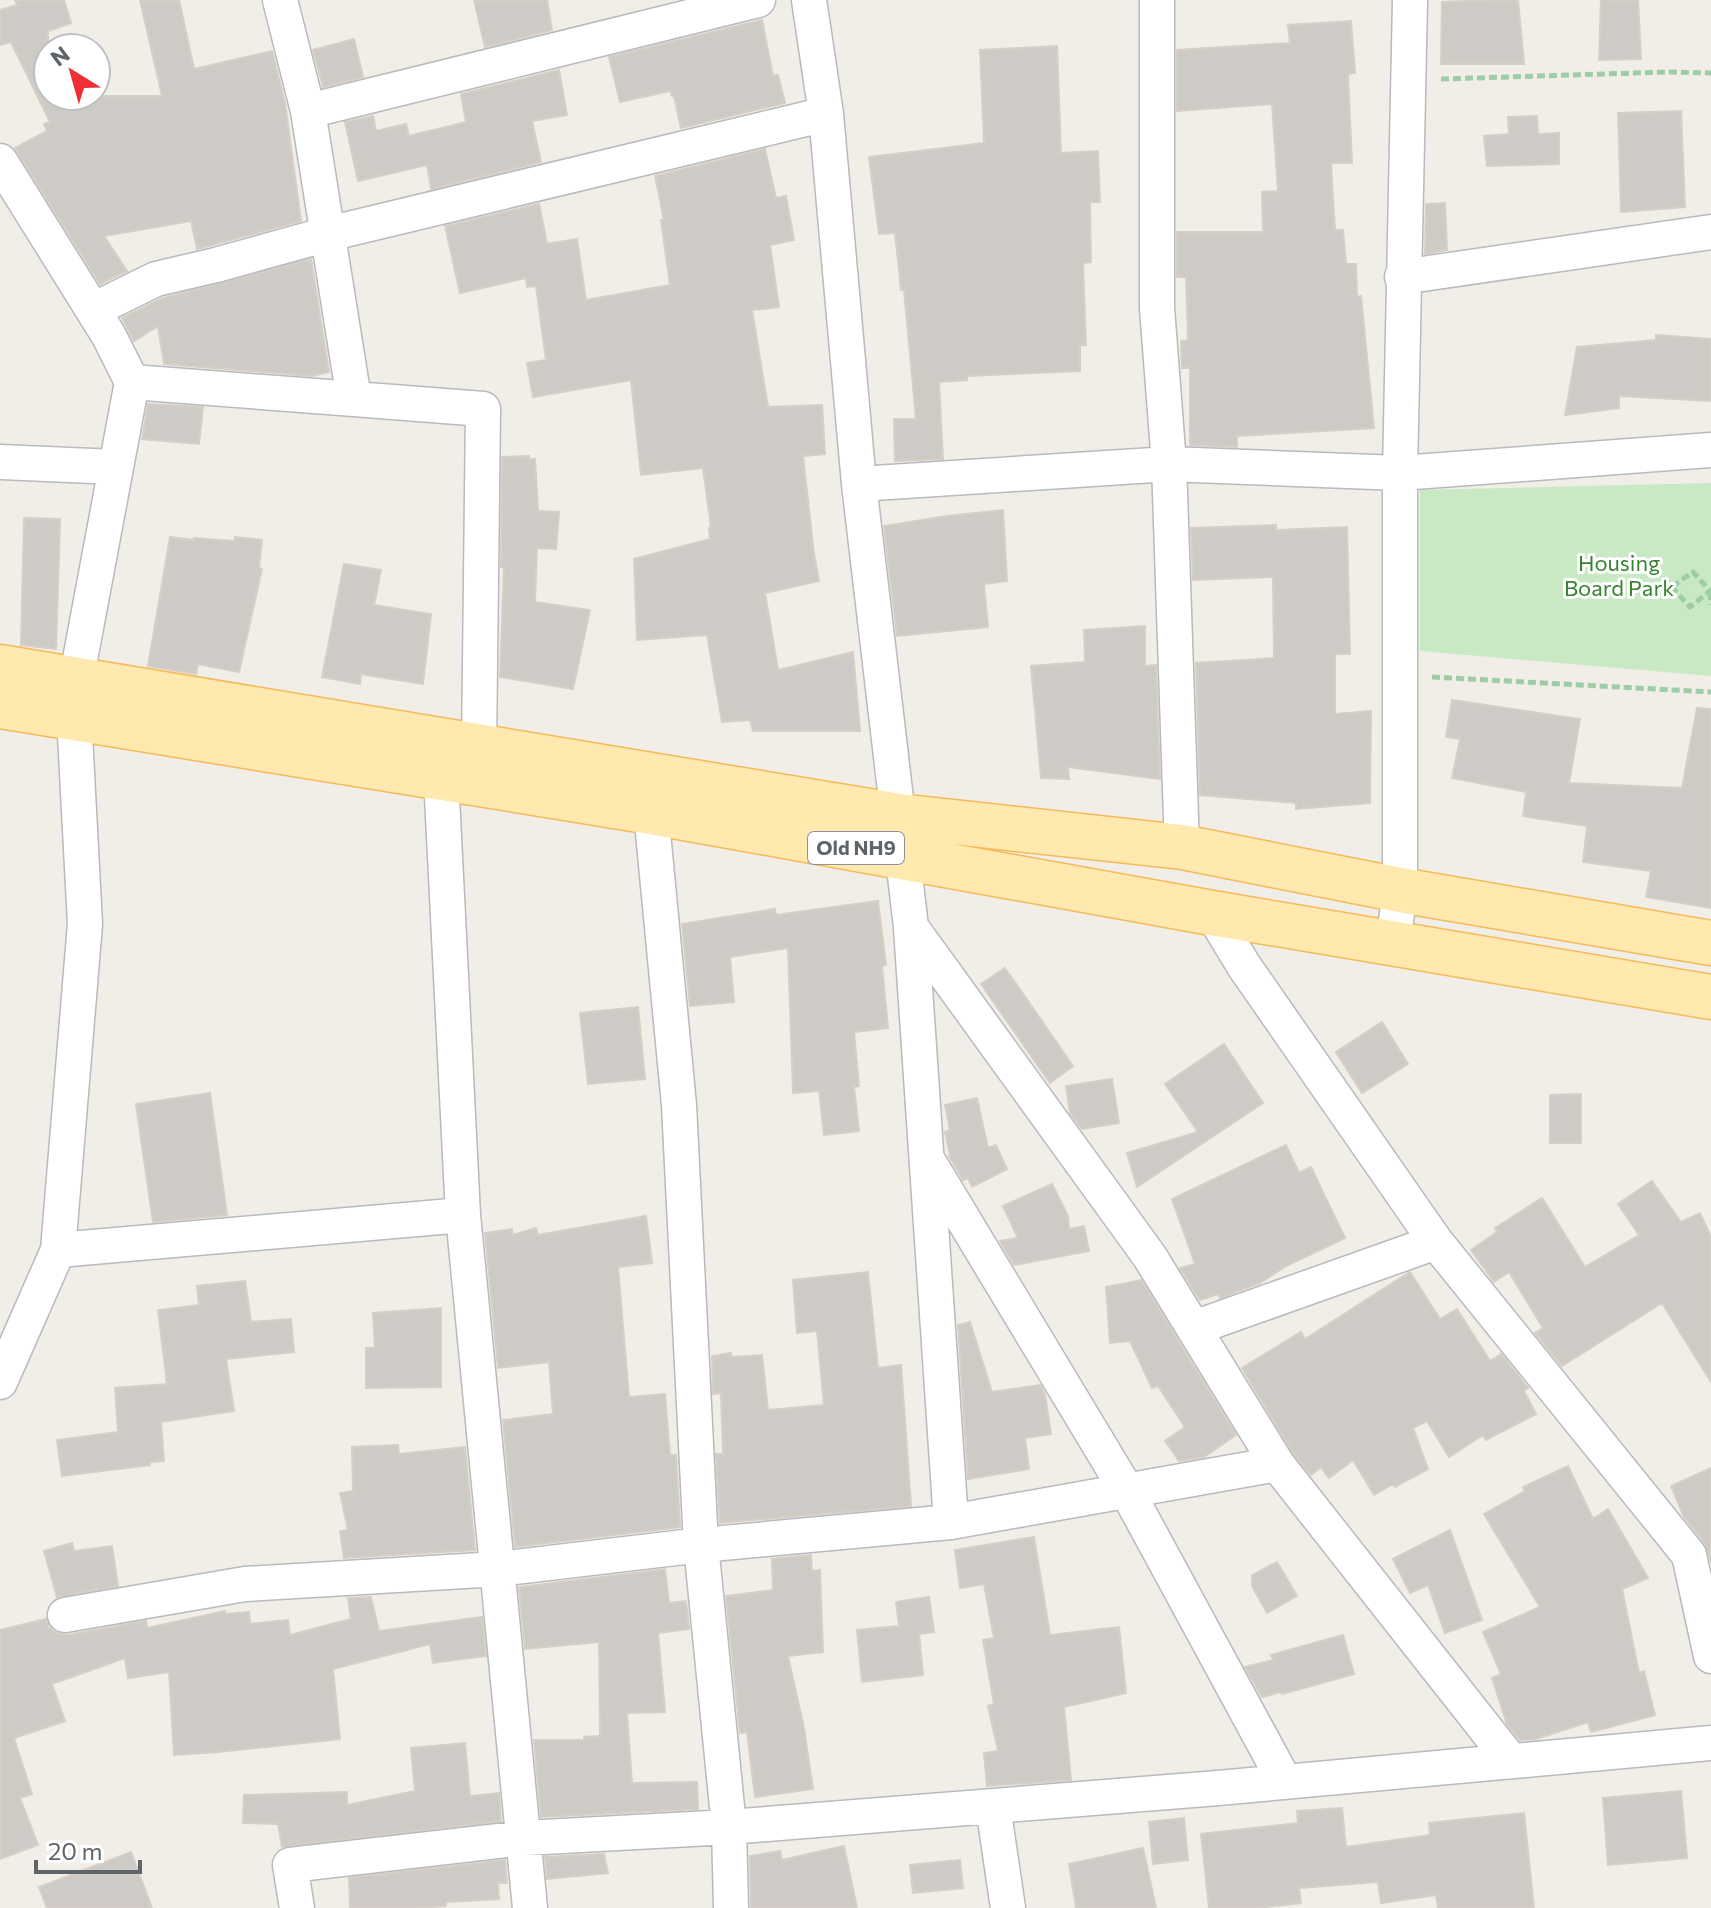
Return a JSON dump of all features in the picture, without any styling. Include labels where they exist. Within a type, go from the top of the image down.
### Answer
[{"type":"main road","name":"Old NH9","points":[[0,667],[75,699],[441,777],[651,812],[901,836],[1182,847],[1400,890],[1711,943]]},
{"type":"main road","name":"Old NH9","points":[[0,706],[75,699],[479,748],[901,836],[1212,913],[1711,997]]},
{"type":"street","points":[[280,0],[308,111],[354,399]]},
{"type":"street","points":[[308,111],[758,0]]},
{"type":"street","points":[[809,0],[826,114],[859,484],[911,927],[951,1522]]},
{"type":"street","points":[[1157,0],[1157,308],[1169,464],[1182,847]]},
{"type":"street","points":[[1393,944],[1400,890],[1402,277],[1410,0]]},
{"type":"street","points":[[93,310],[156,279],[328,234],[826,114]]},
{"type":"street","points":[[0,161],[109,336],[132,382],[75,699],[85,924],[58,1250],[0,1382]]},
{"type":"street","points":[[1402,277],[1711,232]]},
{"type":"street","points":[[132,382],[483,409],[479,748]]},
{"type":"street","points":[[859,484],[1169,464],[1400,473],[1711,450]]},
{"type":"street","points":[[0,462],[116,467]]},
{"type":"street","points":[[441,777],[463,1215],[530,1908]]},
{"type":"street","points":[[651,812],[679,1105],[701,1545],[729,1827],[731,1908]]},
{"type":"street","points":[[1212,913],[1244,966],[1436,1242],[1689,1555],[1711,1656]]},
{"type":"street","points":[[911,927],[1150,1257],[1277,1464],[1511,1761]]},
{"type":"street","points":[[927,1159],[1127,1491],[1285,1782]]},
{"type":"street","points":[[58,1250],[463,1215]]},
{"type":"street","points":[[1194,1328],[1436,1242]]},
{"type":"street","points":[[65,1615],[245,1584],[498,1569],[701,1545],[951,1522],[1277,1464]]},
{"type":"street","points":[[297,1908],[290,1865],[525,1838],[729,1827],[993,1806],[1711,1743]]},
{"type":"street","points":[[993,1806],[1008,1908]]},
{"type":"path","points":[[1408,80],[1711,73]]},
{"type":"path","points":[[1647,560],[1690,607],[1710,591]]},
{"type":"path","points":[[1673,586],[1693,572],[1710,591],[1711,605]]},
{"type":"path","points":[[1400,675],[1711,692]]},
{"type":"green space","name":"Housing Board Park","points":[[1711,483],[1711,676],[1420,651],[1420,490]]},
{"type":"building","points":[[15,0],[64,0],[71,23],[48,32],[32,32],[32,85],[11,42],[0,45],[0,10],[17,5]]},
{"type":"building","points":[[140,0],[179,0],[194,69],[272,51],[285,103],[301,221],[197,249],[191,221],[104,236],[127,271],[100,284],[15,148],[47,131],[44,124],[50,122],[45,112],[112,112],[112,96],[162,96]]},
{"type":"building","points":[[474,0],[547,0],[552,30],[485,47]]},
{"type":"building","points":[[1518,0],[1524,64],[1441,64],[1442,2]]},
{"type":"building","points":[[1601,0],[1638,0],[1641,59],[1599,60]]},
{"type":"building","points":[[762,20],[773,76],[778,75],[785,103],[681,128],[674,96],[670,91],[620,102],[609,57]]},
{"type":"building","points":[[1351,21],[1355,73],[1348,74],[1352,163],[1331,163],[1335,230],[1343,230],[1346,264],[1356,264],[1357,297],[1361,296],[1374,428],[1237,436],[1237,447],[1190,445],[1190,368],[1182,368],[1181,341],[1188,340],[1186,277],[1177,277],[1177,232],[1263,232],[1262,192],[1278,191],[1272,104],[1177,111],[1177,50],[1290,43],[1288,25]]},
{"type":"building","points":[[354,39],[363,77],[323,87],[313,50]]},
{"type":"building","points":[[1057,46],[1061,153],[1098,151],[1100,202],[1090,202],[1091,262],[1083,263],[1086,345],[1080,345],[1080,371],[967,376],[967,380],[939,382],[943,459],[895,461],[894,419],[916,419],[904,290],[901,290],[895,233],[879,234],[869,157],[984,143],[980,50]]},
{"type":"building","points":[[559,70],[567,115],[532,121],[541,162],[431,189],[427,165],[358,181],[345,122],[373,116],[376,131],[406,124],[409,136],[466,122],[461,94]]},
{"type":"building","points":[[1681,111],[1685,207],[1621,212],[1618,113]]},
{"type":"building","points":[[1537,116],[1538,134],[1559,133],[1559,164],[1487,166],[1484,136],[1509,134],[1508,117]]},
{"type":"building","points":[[765,149],[776,198],[786,196],[794,240],[770,245],[779,307],[752,310],[768,407],[822,405],[825,454],[803,456],[819,581],[765,593],[778,670],[853,652],[860,731],[753,731],[750,720],[722,722],[707,635],[637,640],[634,559],[710,539],[703,468],[641,475],[631,380],[533,397],[527,363],[546,360],[536,286],[527,287],[526,278],[460,293],[445,226],[539,204],[547,244],[577,239],[586,300],[670,285],[661,220],[664,220],[655,176]]},
{"type":"building","points":[[1445,203],[1447,250],[1425,254],[1426,204]]},
{"type":"building","points":[[311,259],[329,372],[312,376],[164,364],[158,326],[134,341],[122,318],[163,298]]},
{"type":"building","points":[[1656,335],[1711,339],[1711,401],[1619,396],[1619,408],[1565,415],[1577,347],[1656,340]]},
{"type":"building","points":[[148,404],[203,407],[199,444],[142,439]]},
{"type":"building","points":[[529,456],[529,459],[535,459],[538,511],[559,512],[556,549],[537,548],[535,602],[590,610],[573,689],[500,677],[504,567],[501,567],[502,457]]},
{"type":"building","points":[[1003,510],[1007,581],[984,584],[988,627],[897,636],[884,526]]},
{"type":"building","points":[[24,518],[60,519],[56,649],[21,645]]},
{"type":"building","points":[[1276,525],[1276,530],[1347,527],[1350,654],[1335,654],[1335,714],[1371,711],[1370,803],[1296,809],[1296,803],[1200,795],[1196,663],[1274,658],[1273,577],[1193,580],[1191,528]]},
{"type":"building","points":[[170,537],[262,540],[259,568],[262,569],[239,672],[198,664],[196,674],[148,666]]},
{"type":"building","points":[[344,564],[381,570],[374,605],[431,614],[423,684],[361,674],[360,684],[322,677]]},
{"type":"building","points":[[1145,626],[1145,666],[1156,665],[1160,779],[1068,767],[1069,779],[1041,778],[1031,666],[1085,662],[1084,630]]},
{"type":"building","points":[[1452,700],[1580,719],[1569,783],[1682,788],[1697,708],[1711,709],[1711,908],[1646,897],[1651,871],[1583,862],[1587,826],[1523,816],[1526,792],[1452,778],[1460,739],[1446,737]]},
{"type":"building","points":[[878,901],[886,965],[882,966],[888,1028],[854,1032],[859,1086],[854,1087],[859,1131],[824,1135],[819,1091],[793,1093],[788,948],[730,957],[734,1002],[690,1006],[682,924],[775,909],[776,915]]},
{"type":"building","points":[[1005,968],[1073,1066],[1050,1083],[981,984]]},
{"type":"building","points":[[638,1007],[645,1079],[588,1084],[580,1013]]},
{"type":"building","points":[[1382,1022],[1408,1064],[1362,1093],[1336,1052]]},
{"type":"building","points":[[1224,1044],[1263,1103],[1137,1187],[1127,1153],[1198,1132],[1165,1084]]},
{"type":"building","points":[[1112,1079],[1119,1123],[1082,1129],[1070,1113],[1066,1086]]},
{"type":"building","points":[[210,1093],[227,1215],[153,1222],[136,1104]]},
{"type":"building","points":[[1581,1094],[1581,1143],[1550,1143],[1550,1095]]},
{"type":"building","points":[[977,1098],[988,1148],[996,1145],[1007,1169],[972,1187],[968,1178],[963,1180],[949,1156],[945,1132],[950,1130],[945,1105]]},
{"type":"building","points":[[1286,1145],[1299,1173],[1311,1167],[1345,1238],[1286,1266],[1260,1283],[1220,1298],[1218,1294],[1200,1300],[1180,1268],[1195,1264],[1172,1199]]},
{"type":"building","points":[[1652,1181],[1681,1222],[1700,1213],[1711,1237],[1711,1382],[1662,1303],[1562,1366],[1535,1333],[1543,1328],[1509,1272],[1494,1282],[1471,1250],[1497,1232],[1495,1228],[1542,1198],[1585,1267],[1639,1235],[1618,1204]]},
{"type":"building","points":[[1052,1184],[1068,1216],[1069,1229],[1084,1226],[1089,1251],[1014,1265],[1000,1241],[1018,1238],[1003,1206]]},
{"type":"building","points":[[646,1216],[652,1263],[618,1267],[629,1397],[665,1394],[670,1455],[676,1455],[680,1527],[515,1547],[503,1420],[553,1414],[549,1362],[498,1368],[485,1233],[512,1229],[513,1235],[536,1228],[538,1235]]},
{"type":"building","points":[[868,1272],[878,1368],[901,1365],[911,1506],[720,1523],[716,1454],[723,1454],[721,1393],[713,1394],[712,1356],[731,1353],[731,1357],[762,1355],[768,1410],[824,1405],[817,1331],[797,1333],[793,1280]]},
{"type":"building","points":[[1410,1272],[1440,1319],[1457,1309],[1490,1361],[1501,1354],[1528,1388],[1524,1391],[1536,1414],[1486,1440],[1483,1435],[1449,1457],[1427,1421],[1413,1428],[1428,1469],[1374,1495],[1353,1460],[1329,1478],[1321,1467],[1311,1475],[1293,1453],[1242,1368],[1301,1332],[1305,1339]]},
{"type":"building","points":[[1141,1280],[1236,1435],[1204,1457],[1179,1461],[1165,1441],[1185,1427],[1158,1386],[1152,1388],[1130,1341],[1110,1343],[1106,1287]]},
{"type":"building","points":[[245,1281],[251,1322],[291,1319],[294,1352],[226,1359],[234,1411],[161,1422],[164,1461],[62,1476],[57,1440],[118,1432],[115,1388],[167,1384],[158,1310],[199,1305],[197,1286]]},
{"type":"building","points":[[441,1308],[441,1387],[366,1388],[366,1348],[375,1348],[373,1313]]},
{"type":"building","points":[[970,1322],[992,1392],[1040,1385],[1045,1394],[1051,1434],[1025,1438],[1029,1469],[968,1479],[958,1325]]},
{"type":"building","points":[[398,1445],[399,1454],[465,1447],[475,1550],[344,1558],[340,1531],[348,1530],[340,1493],[353,1491],[352,1447]]},
{"type":"building","points":[[1568,1466],[1593,1519],[1608,1509],[1648,1578],[1622,1589],[1639,1673],[1644,1671],[1655,1715],[1591,1732],[1588,1722],[1536,1739],[1520,1740],[1507,1724],[1492,1678],[1501,1674],[1483,1632],[1540,1607],[1484,1514],[1525,1491],[1523,1487]]},
{"type":"building","points":[[1711,1468],[1711,1562],[1705,1543],[1684,1517],[1671,1486]]},
{"type":"building","points":[[1450,1530],[1482,1620],[1445,1633],[1428,1585],[1410,1593],[1393,1559]]},
{"type":"building","points":[[1034,1537],[1050,1635],[1119,1627],[1126,1693],[1064,1707],[1071,1780],[987,1786],[984,1753],[998,1751],[988,1706],[994,1704],[983,1640],[994,1638],[984,1584],[960,1588],[955,1550]]},
{"type":"building","points":[[72,1543],[74,1551],[112,1546],[118,1586],[57,1597],[44,1551]]},
{"type":"building","points":[[811,1555],[812,1571],[820,1570],[823,1652],[788,1656],[804,1728],[813,1789],[755,1797],[747,1732],[740,1733],[726,1596],[773,1590],[772,1559]]},
{"type":"building","points":[[1277,1562],[1297,1596],[1267,1613],[1252,1586],[1252,1575]]},
{"type":"building","points":[[665,1569],[669,1603],[686,1601],[689,1629],[658,1633],[665,1712],[627,1713],[632,1783],[697,1782],[698,1809],[541,1817],[534,1740],[584,1740],[584,1737],[600,1736],[599,1642],[525,1649],[519,1587]]},
{"type":"building","points":[[371,1597],[379,1631],[482,1617],[486,1656],[433,1663],[430,1644],[333,1669],[340,1739],[174,1755],[169,1672],[128,1678],[125,1658],[52,1684],[65,1721],[14,1738],[32,1794],[20,1798],[38,1845],[0,1859],[0,1630],[46,1619],[49,1627],[57,1633],[68,1635],[146,1621],[147,1628],[225,1611],[225,1614],[249,1612],[250,1624],[288,1620],[290,1635],[351,1619],[348,1598]]},
{"type":"building","points":[[929,1597],[934,1632],[919,1634],[923,1675],[862,1682],[857,1630],[899,1626],[896,1602]]},
{"type":"building","points":[[1343,1635],[1354,1674],[1262,1697],[1245,1667],[1273,1660],[1271,1655]]},
{"type":"building","points":[[465,1743],[470,1796],[499,1793],[501,1821],[282,1847],[278,1824],[243,1823],[244,1795],[347,1792],[347,1805],[415,1791],[411,1748]]},
{"type":"building","points":[[1681,1791],[1687,1858],[1608,1865],[1603,1798]]},
{"type":"building","points":[[1342,1808],[1346,1847],[1430,1835],[1429,1823],[1524,1813],[1534,1908],[1438,1908],[1436,1895],[1381,1903],[1378,1882],[1299,1888],[1301,1903],[1257,1908],[1209,1908],[1201,1834],[1298,1823],[1297,1811]]},
{"type":"building","points":[[1184,1818],[1188,1860],[1153,1864],[1149,1822]]},
{"type":"building","points":[[844,1846],[857,1908],[751,1908],[750,1856],[780,1851],[782,1860]]},
{"type":"building","points":[[1143,1848],[1156,1908],[1076,1908],[1069,1864]]},
{"type":"building","points":[[131,1852],[152,1908],[47,1908],[39,1887]]},
{"type":"building","points":[[604,1854],[608,1873],[547,1879],[545,1857]]},
{"type":"building","points":[[505,1860],[507,1883],[498,1883],[499,1899],[446,1902],[446,1906],[415,1908],[350,1908],[349,1878]]},
{"type":"building","points":[[960,1860],[963,1888],[913,1893],[910,1865]]}]
